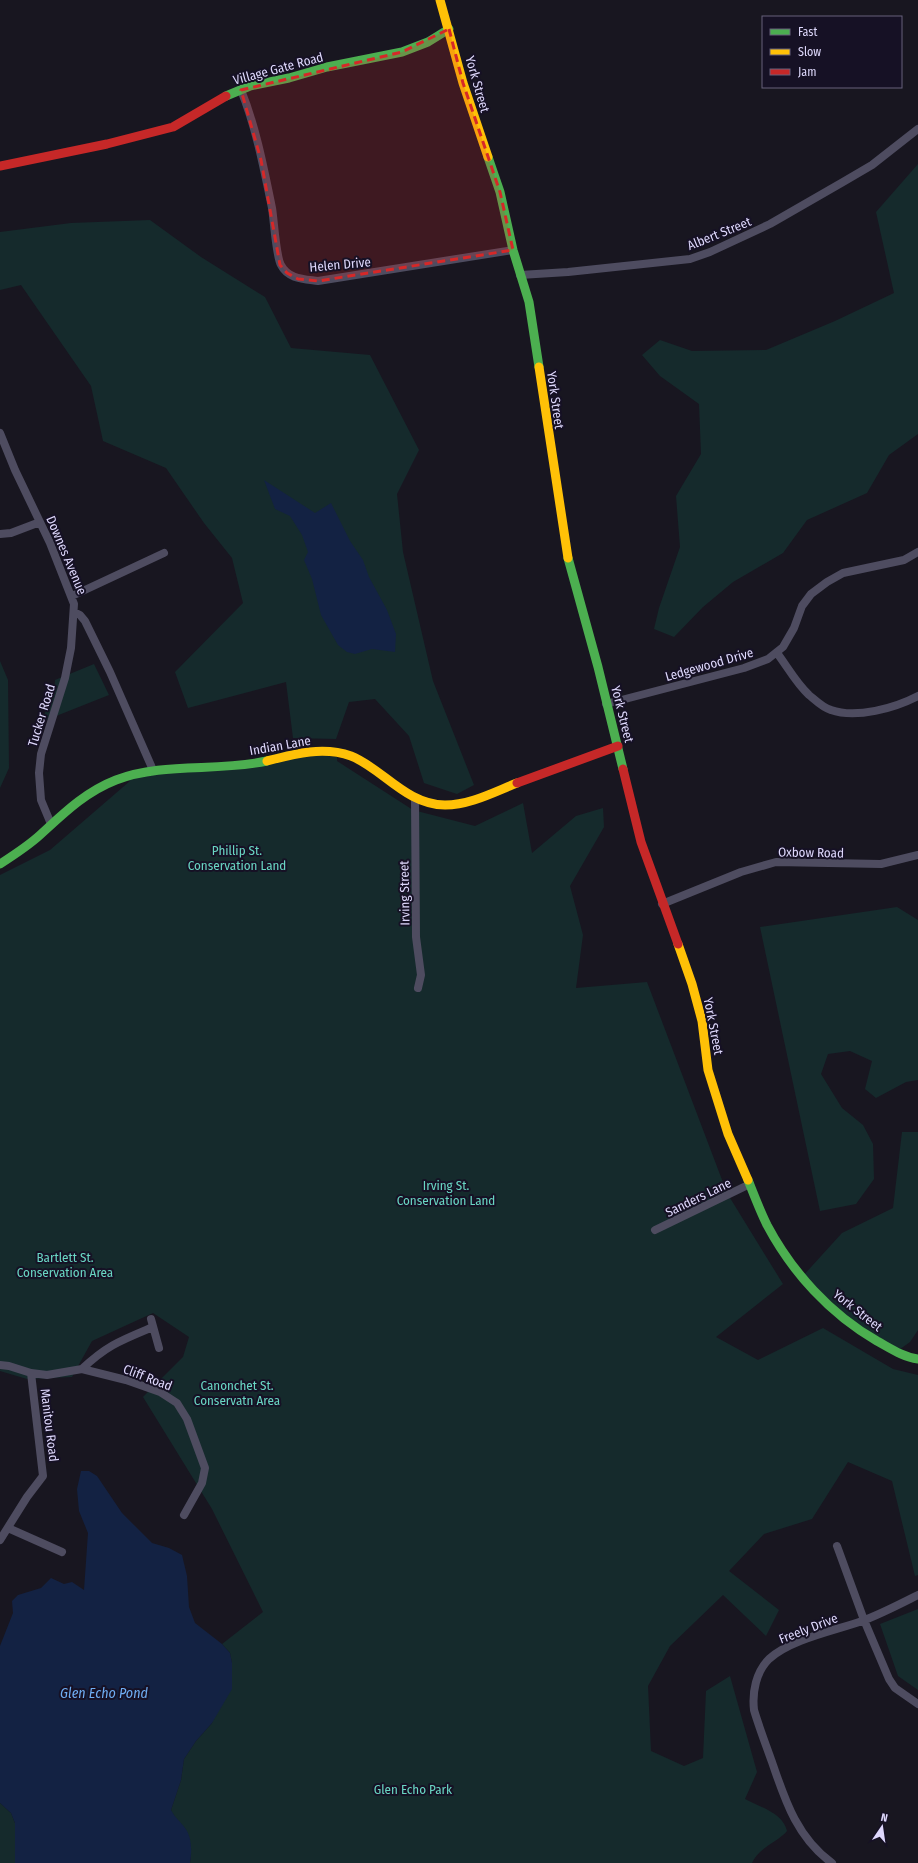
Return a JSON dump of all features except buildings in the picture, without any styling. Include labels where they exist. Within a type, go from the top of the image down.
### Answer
[{"type":"street","name":"York Street","points":[[440,0],[463,83],[500,192],[513,250],[529,302],[566,553],[596,659],[606,704],[642,842],[662,904],[692,984],[702,1020],[708,1070],[728,1134],[759,1207],[776,1240],[800,1274],[820,1297],[861,1332],[879,1343],[910,1358],[918,1359]]},
{"type":"street","name":"Village Gate Road","points":[[0,166],[107,144],[173,127],[223,97],[241,90],[327,67],[402,52],[428,42],[449,29]]},
{"type":"street","name":"Helen Drive","points":[[241,90],[249,110],[272,209],[280,265],[287,273],[298,279],[318,280],[436,264],[513,250]]},
{"type":"street","name":"Albert Street","points":[[520,275],[568,272],[690,259],[710,252],[752,233],[843,182],[872,164],[918,129]]},
{"type":"street","name":"Downes Avenue","points":[[0,432],[72,596],[74,612],[85,620],[110,672],[153,770]]},
{"type":"street","points":[[0,534],[17,532],[40,522]]},
{"type":"street","name":"Ledgewood Drive","points":[[606,704],[744,668],[768,659],[777,653],[794,628],[802,606],[816,590],[843,573],[904,560],[918,552]]},
{"type":"street","points":[[72,596],[164,553]]},
{"type":"street","name":"Tucker Road","points":[[51,824],[41,800],[39,773],[41,754],[65,678],[71,648],[74,612]]},
{"type":"street","points":[[777,653],[808,694],[831,710],[850,714],[878,710],[902,704],[918,696]]},
{"type":"street","name":"Indian Lane","points":[[0,864],[20,851],[76,801],[98,788],[122,778],[153,770],[234,766],[305,751],[328,752],[351,756],[415,798],[440,806],[459,805],[618,746]]},
{"type":"street","name":"Irving Street","points":[[415,798],[416,938],[421,976],[418,988]]},
{"type":"street","name":"Oxbow Road","points":[[662,904],[741,872],[776,862],[882,864],[918,855]]},
{"type":"street","name":"Sanders Lane","points":[[655,1230],[750,1184]]},
{"type":"street","points":[[151,1319],[159,1348]]},
{"type":"street","points":[[0,1365],[47,1375],[82,1369],[99,1353],[115,1342],[153,1327]]},
{"type":"street","name":"Cliff Road","points":[[82,1369],[126,1380],[160,1392],[172,1399],[181,1408],[205,1468],[202,1482],[184,1515]]},
{"type":"street","name":"Manitou Road","points":[[1,1538],[27,1497],[43,1476],[31,1372]]},
{"type":"street","points":[[8,1528],[62,1552]]},
{"type":"street","points":[[837,1546],[864,1620],[889,1679],[895,1688],[918,1704]]},
{"type":"street","name":"Freely Drive","points":[[832,1863],[808,1840],[798,1827],[787,1806],[756,1716],[753,1693],[755,1683],[764,1666],[778,1652],[801,1642],[864,1620],[918,1595]]},
{"type":"highlighted area","points":[[449,29],[463,83],[500,192],[513,250],[318,281],[298,279],[287,273],[280,265],[261,160],[241,90],[402,52]]},
{"type":"green space","points":[[918,164],[918,434],[889,455],[867,493],[807,520],[783,553],[733,582],[703,607],[674,637],[654,629],[659,608],[680,547],[676,496],[701,454],[699,404],[660,376],[642,355],[660,340],[692,351],[766,350],[835,321],[894,293],[876,212]]},
{"type":"green space","points":[[150,220],[201,257],[265,297],[291,348],[370,355],[419,450],[397,494],[403,552],[433,681],[474,785],[457,794],[424,783],[409,736],[375,699],[349,702],[336,739],[293,738],[286,682],[188,708],[175,672],[243,603],[232,558],[204,523],[166,468],[103,441],[91,386],[21,285],[0,290],[0,232],[71,223]]},
{"type":"green space","points":[[0,661],[8,680],[9,768],[0,788]]},
{"type":"green space","points":[[94,664],[109,695],[41,722],[54,692],[55,680]]},
{"type":"green space","points":[[284,752],[337,757],[337,761],[413,810],[475,826],[523,803],[532,853],[576,816],[603,808],[604,827],[570,886],[583,935],[576,988],[647,982],[727,1193],[783,1284],[716,1337],[758,1360],[823,1328],[893,1369],[918,1375],[918,1575],[915,1576],[892,1481],[848,1462],[812,1519],[764,1534],[729,1571],[779,1610],[766,1636],[723,1595],[670,1646],[648,1686],[651,1751],[684,1766],[703,1758],[706,1691],[730,1676],[757,1772],[745,1799],[776,1815],[785,1825],[787,1831],[779,1839],[763,1849],[752,1863],[190,1863],[191,1849],[188,1834],[171,1810],[181,1780],[184,1759],[196,1741],[212,1723],[232,1663],[230,1653],[222,1644],[263,1612],[212,1509],[143,1397],[183,1357],[189,1337],[153,1313],[92,1341],[72,1377],[27,1379],[0,1371],[0,875],[50,850],[130,781],[129,774],[251,760]]},
{"type":"green space","points":[[897,907],[918,920],[918,1080],[906,1082],[876,1098],[865,1089],[872,1061],[850,1051],[828,1054],[821,1074],[842,1108],[863,1125],[873,1144],[874,1179],[856,1204],[820,1211],[760,927]]},
{"type":"green space","points":[[902,1132],[918,1132],[918,1330],[910,1342],[896,1352],[879,1343],[802,1277],[842,1233],[893,1208]]},
{"type":"green space","points":[[918,1609],[918,1690],[898,1676],[880,1624]]},
{"type":"green space","points":[[0,1803],[11,1813],[15,1823],[15,1863],[0,1863]]},
{"type":"water","points":[[264,480],[315,513],[331,503],[350,541],[363,560],[369,577],[387,610],[396,634],[395,652],[372,649],[355,654],[347,652],[338,645],[321,615],[312,579],[304,560],[308,552],[302,535],[290,516],[275,509]]},
{"type":"water","name":"Glen Echo Pond","points":[[81,1471],[89,1471],[97,1476],[122,1513],[152,1543],[169,1548],[182,1555],[187,1576],[189,1607],[195,1623],[222,1644],[230,1653],[232,1663],[232,1689],[212,1723],[196,1741],[184,1759],[181,1780],[171,1810],[185,1828],[189,1836],[191,1849],[190,1863],[15,1863],[15,1823],[11,1813],[0,1803],[0,1646],[13,1613],[12,1601],[18,1595],[41,1588],[51,1578],[64,1584],[72,1582],[84,1590],[88,1533],[79,1511],[77,1489]]},
{"type":"traffic: fast","points":[[226,96],[250,86],[289,78],[327,67],[402,52],[428,42],[449,29]]},
{"type":"traffic: fast","points":[[488,157],[500,192],[513,250],[529,302],[539,367]]},
{"type":"traffic: fast","points":[[568,558],[598,667],[623,769]]},
{"type":"traffic: fast","points":[[0,864],[31,843],[84,797],[116,780],[134,774],[152,771],[229,766],[267,761]]},
{"type":"traffic: fast","points":[[748,1180],[764,1220],[777,1242],[800,1275],[828,1305],[860,1330],[877,1341],[897,1352],[918,1359]]},
{"type":"traffic: slow","points":[[440,0],[463,83],[488,157]]},
{"type":"traffic: slow","points":[[539,367],[568,558]]},
{"type":"traffic: slow","points":[[267,761],[309,752],[319,751],[340,753],[351,756],[362,762],[406,793],[418,799],[445,805],[464,803],[517,783]]},
{"type":"traffic: slow","points":[[678,944],[692,984],[702,1021],[708,1070],[728,1134],[748,1180]]},
{"type":"traffic: jam","points":[[0,166],[107,144],[173,127],[226,96]]},
{"type":"traffic: jam","points":[[517,783],[618,746]]},
{"type":"traffic: jam","points":[[623,769],[641,842],[678,944]]},
{"type":"park label","name":"Phillip St. Conservation Land","points":[[237,858]]},
{"type":"park label","name":"Irving St. Conservation Land","points":[[446,1192]]},
{"type":"park label","name":"Bartlett St. Conservation Area","points":[[65,1264]]},
{"type":"park label","name":"Canonchet St. Conservatn Area","points":[[237,1392]]},
{"type":"park label","name":"Glen Echo Park","points":[[413,1789]]}]
